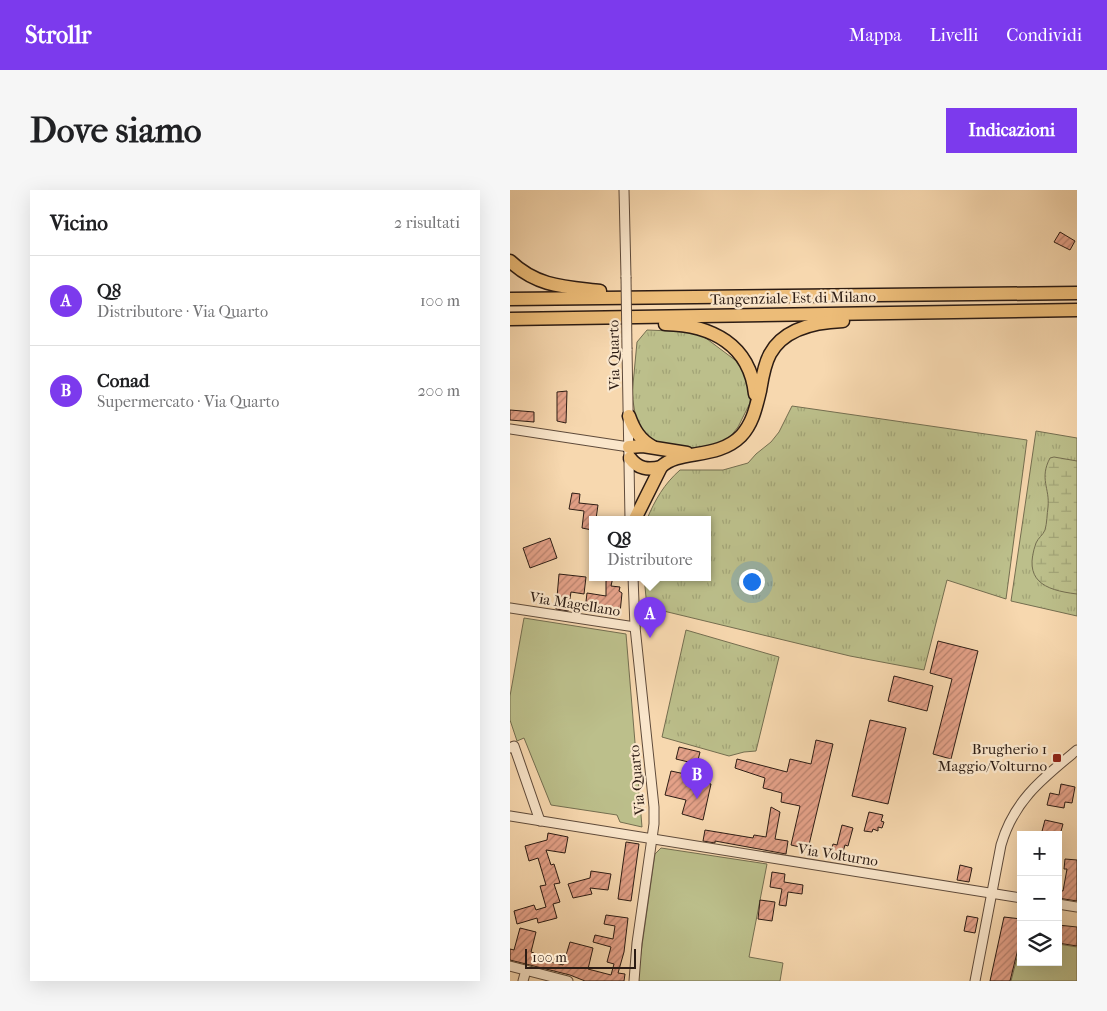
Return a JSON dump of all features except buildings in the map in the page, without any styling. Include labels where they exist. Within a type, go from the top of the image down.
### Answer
[{"type":"highway","points":[[510,261],[525,273],[559,287],[642,298]]},
{"type":"highway","name":"Tangenziale Est di Milano","points":[[510,299],[1077,293]]},
{"type":"highway","name":"Tangenziale Est di Milano","points":[[510,320],[1077,310]]},
{"type":"highway","points":[[700,454],[643,446],[629,452],[636,465],[641,468],[652,469],[661,467],[671,460],[700,454],[720,449],[737,439],[749,425],[756,409],[766,364],[771,352],[796,330],[823,322],[886,319],[951,311]]},
{"type":"highway","points":[[510,320],[593,324],[668,324],[690,326],[704,331],[729,343],[744,357],[753,379],[756,409]]},
{"type":"highway","points":[[629,416],[635,431],[646,443],[656,448]]},
{"type":"highway","points":[[636,516],[661,467]]},
{"type":"street","name":"Via Quarto","points":[[624,190],[630,516]]},
{"type":"street","points":[[510,429],[629,452]]},
{"type":"street","name":"Via Quarto","points":[[633,581],[635,627],[654,807],[652,838],[637,943],[634,981]]},
{"type":"street","name":"Via Magellano","points":[[510,608],[635,627]]},
{"type":"street","points":[[512,747],[540,821]]},
{"type":"street","points":[[974,981],[1001,845],[1014,814],[1035,786],[1077,750]]},
{"type":"street","name":"Via Volturno","points":[[510,816],[1017,897]]},
{"type":"street","points":[[1062,905],[1077,908]]},
{"type":"street","points":[[510,966],[568,981]]},
{"type":"street","points":[[523,981],[526,970]]},
{"type":"green space","points":[[647,330],[699,333],[743,366],[750,386],[750,403],[738,427],[730,437],[719,443],[703,447],[685,448],[659,444],[644,436],[636,419],[632,395],[637,342]]},
{"type":"green space","points":[[792,406],[1027,440],[1006,599],[947,580],[924,670],[850,656],[647,607],[644,581],[711,581],[711,516],[648,516],[657,499],[674,475],[680,470],[723,470],[748,463],[779,432]]},
{"type":"green space","points":[[1036,431],[1077,438],[1077,616],[1011,601]]},
{"type":"green space","points":[[1050,458],[1077,461],[1077,594],[1054,590],[1046,586],[1034,574],[1032,566],[1036,543],[1046,527],[1048,500],[1045,472]]},
{"type":"green space","points":[[524,618],[626,634],[642,827],[620,822],[617,815],[551,805],[524,738],[517,741],[510,720],[510,696]]},
{"type":"green space","points":[[686,630],[779,657],[756,751],[729,756],[662,737]]},
{"type":"green space","points":[[661,848],[767,864],[749,957],[783,963],[780,981],[637,981],[655,854]]},
{"type":"green space","points":[[1062,945],[1077,947],[1077,981],[1011,981],[1017,958],[1017,966],[1062,966]]},
{"type":"place","name":"Q8","points":[[650,638]]},
{"type":"place","name":"Brugherio 1 Maggio/Volturno","points":[[1057,758]]},
{"type":"place","name":"Conad","points":[[697,799]]}]
